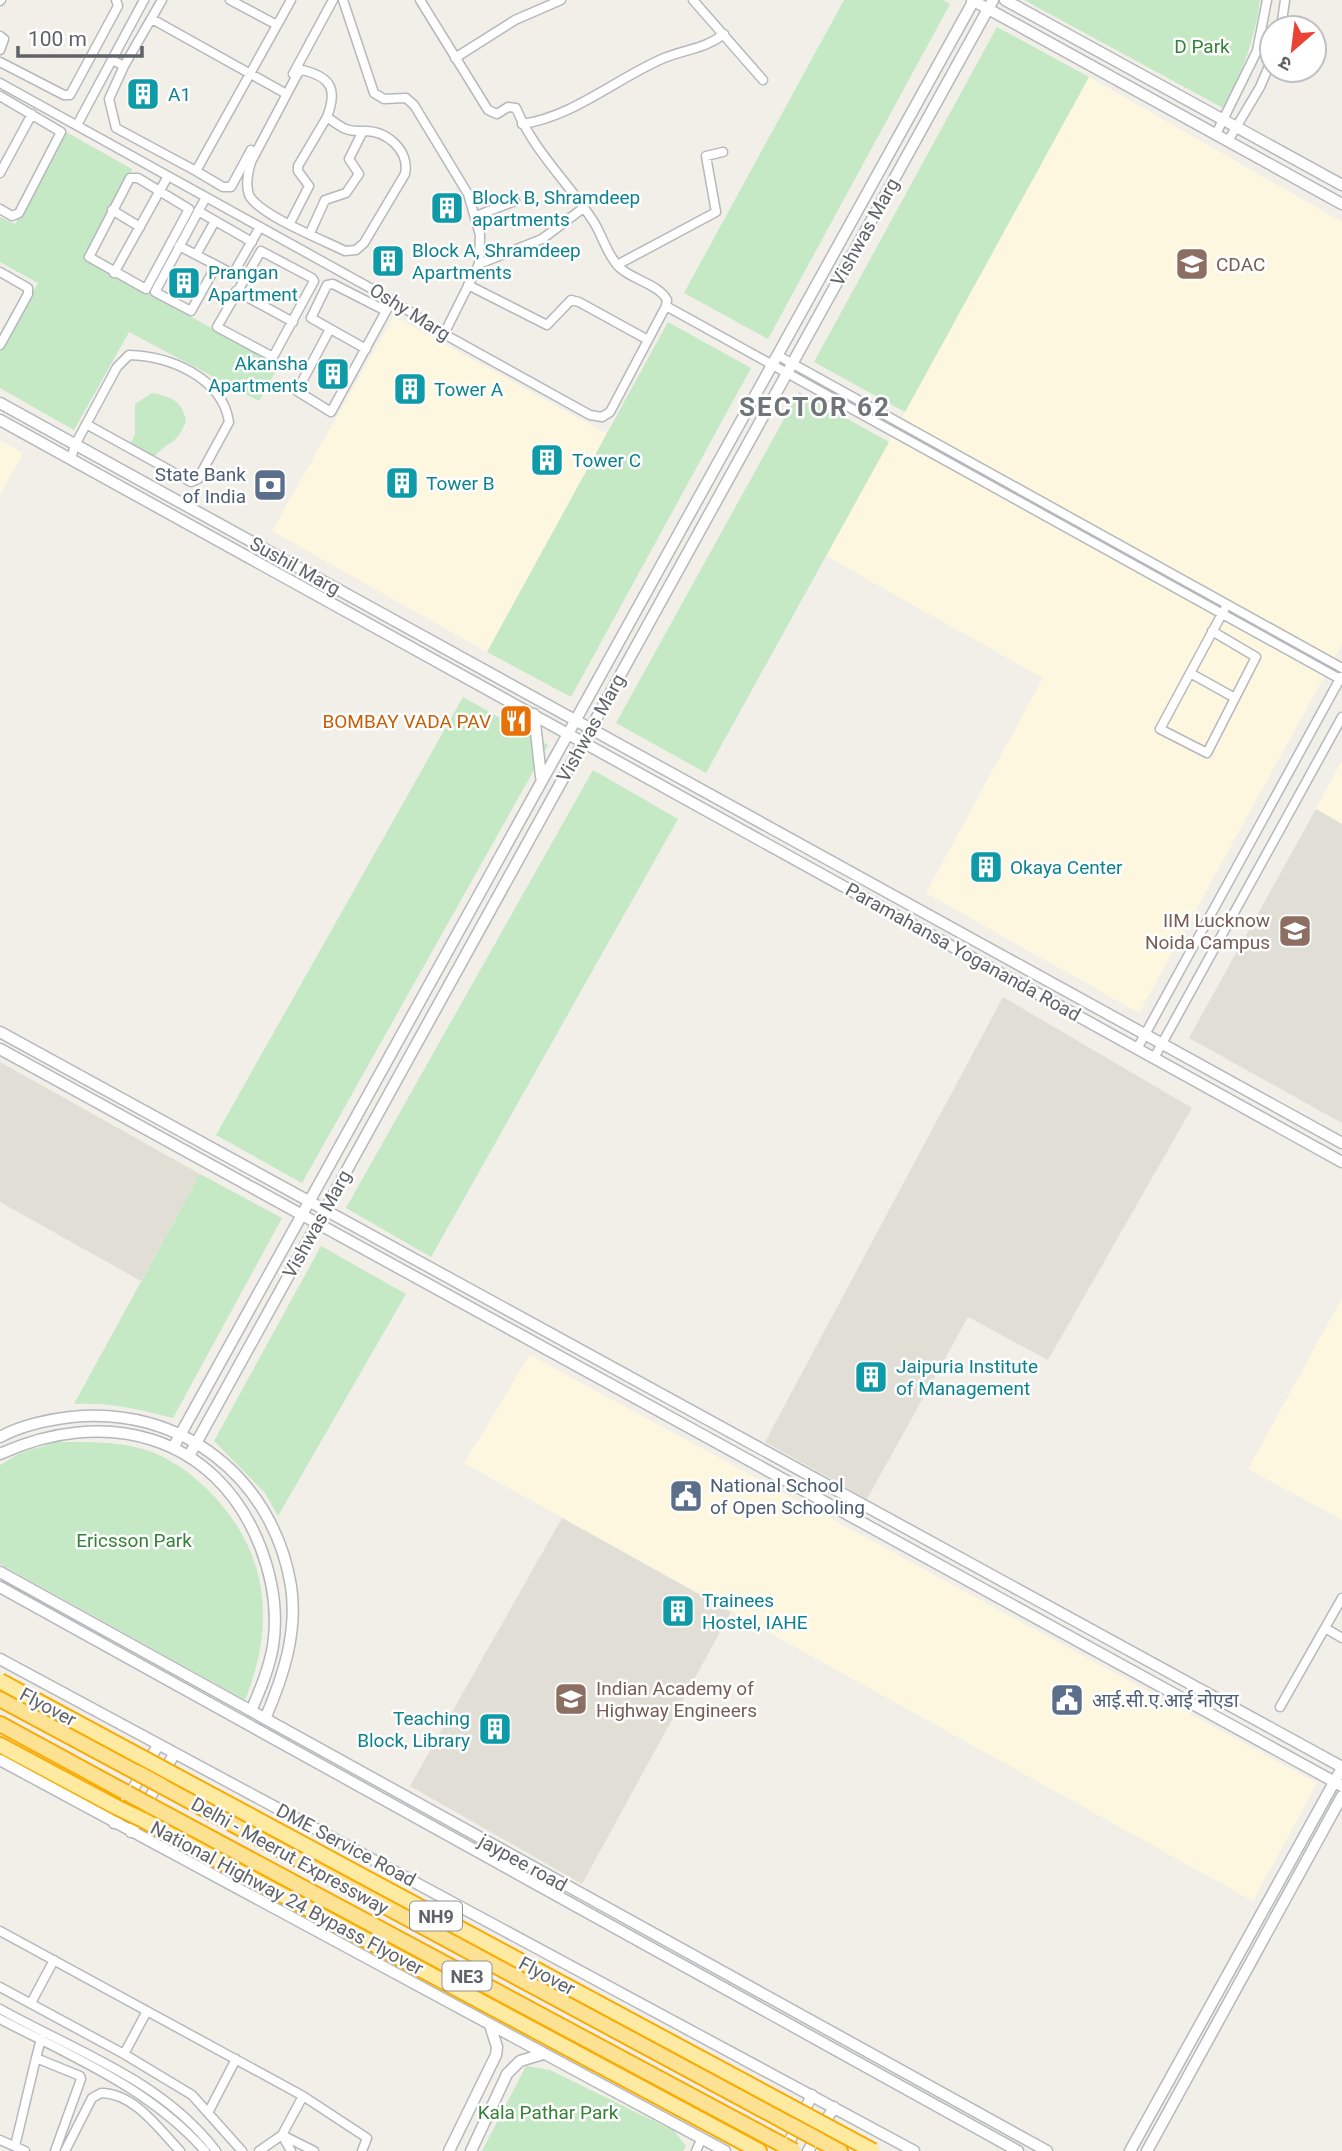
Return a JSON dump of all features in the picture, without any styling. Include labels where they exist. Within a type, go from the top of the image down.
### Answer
[{"type":"highway","name":"Flyover","points":[[0,1681],[873,2151]]},
{"type":"highway","name":"Delhi - Meerut Expressway","points":[[0,1699],[840,2151]]},
{"type":"highway","name":"Delhi - Meerut Expressway","points":[[0,1724],[787,2149]]},
{"type":"highway","name":"National Highway 24 Bypass Flyover","points":[[0,1745],[759,2151]]},
{"type":"street","points":[[0,62],[64,95],[70,95],[118,6],[116,0]]},
{"type":"street","points":[[77,125],[144,0]]},
{"type":"street","points":[[162,0],[124,66],[109,99],[113,122],[116,128],[223,187],[231,187],[333,0]]},
{"type":"street","points":[[229,0],[277,25]]},
{"type":"street","points":[[197,171],[291,0]]},
{"type":"street","points":[[344,0],[374,93],[384,99],[406,98],[414,105],[468,194],[476,216],[481,251],[479,264],[444,334]]},
{"type":"street","points":[[420,0],[488,110],[497,114],[512,106],[617,265],[630,276],[662,293],[667,300],[666,306],[786,375],[1341,677],[1137,1049]]},
{"type":"street","points":[[455,58],[514,20],[561,0]]},
{"type":"street","points":[[693,0],[763,80]]},
{"type":"street","points":[[973,0],[991,5],[1342,204]]},
{"type":"street","name":"Vishwas Marg","points":[[174,1446],[973,0]]},
{"type":"street","points":[[1005,0],[1342,185]]},
{"type":"street","points":[[1216,134],[1257,51],[1268,0]]},
{"type":"street","name":"Vishwas Marg","points":[[189,1456],[991,5]]},
{"type":"street","points":[[152,19],[283,92]]},
{"type":"street","points":[[522,124],[553,116],[667,57],[709,46],[724,34]]},
{"type":"street","points":[[0,36],[4,39],[0,50]]},
{"type":"street","points":[[112,60],[124,66]]},
{"type":"street","points":[[290,244],[294,225],[309,186],[298,171],[298,166],[327,117],[334,99],[334,90],[328,83],[302,70],[251,162],[247,177],[249,194],[261,208],[294,225],[345,251],[356,250],[364,243],[405,174],[407,163],[404,153],[396,145],[378,134],[346,129],[327,117]]},
{"type":"street","name":"Oshy Marg","points":[[0,84],[392,300],[444,334],[590,415],[602,416],[610,412],[666,306]]},
{"type":"street","points":[[1228,141],[1259,84]]},
{"type":"street","points":[[0,96],[59,128],[61,135],[19,213],[12,216],[0,209]]},
{"type":"street","points":[[0,173],[32,114]]},
{"type":"street","points":[[310,233],[325,200],[346,193],[359,174],[349,159],[363,131]]},
{"type":"street","points":[[146,164],[155,148]]},
{"type":"street","points":[[617,265],[716,212],[706,156],[723,152]]},
{"type":"street","points":[[114,273],[168,176]]},
{"type":"street","points":[[130,178],[138,178],[160,190],[187,205],[189,211],[148,287],[144,289],[89,257],[130,178]]},
{"type":"street","points":[[206,197],[155,289],[157,295],[191,311],[216,266]]},
{"type":"street","points":[[476,216],[515,201]]},
{"type":"street","points":[[479,264],[542,239],[582,209]]},
{"type":"street","points":[[112,211],[140,227]]},
{"type":"street","points":[[198,211],[252,242]]},
{"type":"street","points":[[196,255],[215,221]]},
{"type":"street","points":[[179,246],[233,274],[260,227]]},
{"type":"street","points":[[290,264],[299,249]]},
{"type":"street","points":[[261,251],[290,264],[314,281],[273,357],[217,327],[261,251]]},
{"type":"street","points":[[0,272],[28,288],[28,294],[0,345]]},
{"type":"street","points":[[366,349],[311,318],[330,283],[386,312]]},
{"type":"street","points":[[468,285],[547,325],[565,304],[571,300],[579,302],[648,340]]},
{"type":"street","points":[[236,291],[293,321]]},
{"type":"street","points":[[330,330],[297,391],[328,412],[333,410],[392,300]]},
{"type":"street","points":[[71,459],[75,445],[86,424],[117,368],[129,355],[164,359],[212,385],[220,394],[229,422],[198,479],[191,482],[86,424]]},
{"type":"street","points":[[777,355],[1342,668]]},
{"type":"street","name":"Sushil Marg","points":[[0,404],[590,729]]},
{"type":"street","name":"Sushil Marg","points":[[0,420],[583,741]]},
{"type":"street","points":[[908,441],[913,430]]},
{"type":"street","points":[[976,479],[981,468]]},
{"type":"street","points":[[1084,538],[1090,528]]},
{"type":"street","points":[[1212,632],[1256,657],[1207,753],[1160,729],[1227,604]]},
{"type":"street","points":[[1190,673],[1235,698]]},
{"type":"street","points":[[534,714],[541,781]]},
{"type":"street","points":[[1154,1058],[1342,717]]},
{"type":"street","name":"Paramahansa Yogananda Road","points":[[590,729],[1342,1143]]},
{"type":"street","name":"Paramahansa Yogananda Road","points":[[583,741],[1342,1162]]},
{"type":"street","points":[[0,1032],[1342,1767],[1338,1784],[1130,2151]]},
{"type":"street","points":[[0,1049],[1338,1784]]},
{"type":"street","points":[[0,1437],[15,1429],[49,1420],[98,1414],[152,1421],[197,1442],[228,1466],[258,1502],[279,1543],[291,1587],[292,1630],[285,1672],[265,1719]]},
{"type":"street","points":[[0,1454],[53,1434],[94,1431],[138,1436],[174,1446],[207,1468],[234,1496],[253,1527],[266,1562],[275,1604],[273,1644],[264,1680],[251,1711]]},
{"type":"street","name":"jaypee road","points":[[0,1573],[978,2115],[1048,2151]]},
{"type":"street","points":[[0,1587],[1018,2151]]},
{"type":"street","points":[[1280,1707],[1342,1598]]},
{"type":"street","points":[[76,1629],[81,1618]]},
{"type":"street","points":[[1325,1628],[1342,1638]]},
{"type":"street","name":"DME Service Road","points":[[0,1658],[914,2151]]},
{"type":"street","points":[[114,1823],[158,1745]]},
{"type":"street","points":[[131,1832],[174,1754]]},
{"type":"street","points":[[0,1760],[725,2151]]},
{"type":"street","points":[[1147,2151],[1342,1796]]},
{"type":"street","points":[[455,1839],[462,1828]]},
{"type":"street","points":[[0,1931],[303,2096],[367,2138],[362,2151]]},
{"type":"street","points":[[31,2003],[54,1960]]},
{"type":"street","points":[[0,1987],[124,2054],[192,2095],[240,2148],[229,2151]]},
{"type":"street","points":[[124,2054],[147,2011]]},
{"type":"street","points":[[2,2016],[122,2082],[160,2108],[205,2151]]},
{"type":"street","points":[[2,2016],[124,2073],[164,2099],[192,2122],[216,2151]]},
{"type":"street","points":[[449,2151],[496,2055],[497,2047],[489,2025]]},
{"type":"street","points":[[15,2146],[41,2039]]},
{"type":"street","points":[[471,2151],[515,2063],[543,2053]]},
{"type":"street","points":[[36,2058],[80,2076],[81,2080],[55,2151]]},
{"type":"street","points":[[209,2112],[236,2059]]},
{"type":"street","points":[[65,2151],[92,2098],[101,2093],[117,2096],[141,2110],[180,2151]]},
{"type":"street","points":[[787,2149],[812,2095]]},
{"type":"street","points":[[260,2151],[282,2134],[303,2096]]},
{"type":"street","points":[[808,2151],[834,2107]]},
{"type":"street","points":[[973,2126],[978,2115]]},
{"type":"street","points":[[282,2134],[291,2151]]},
{"type":"street","points":[[282,2134],[314,2151]]},
{"type":"street","points":[[696,2151],[702,2138]]},
{"type":"street","points":[[0,2140],[25,2151]]},
{"type":"shaded area","points":[[1089,77],[1342,222],[1342,644],[1139,1013],[926,893],[1043,678],[826,556]]},
{"type":"shaded area","points":[[394,316],[607,434],[487,652],[272,531]]},
{"type":"shaded area","points":[[0,440],[23,453],[0,495]]},
{"type":"shaded area","points":[[1342,760],[1342,824],[1316,809]]},
{"type":"shaded area","name":"IIM Lucknow Noida Campus","points":[[1316,809],[1342,824],[1342,1123],[1189,1038]]},
{"type":"shaded area","points":[[1003,997],[1192,1108],[1048,1360],[968,1317],[867,1499],[765,1442]]},
{"type":"shaded area","points":[[0,1062],[200,1174],[141,1281],[0,1202]]},
{"type":"shaded area","points":[[1342,1298],[1342,1520],[1248,1469]]},
{"type":"shaded area","points":[[530,1355],[1317,1783],[1253,1901],[464,1463]]},
{"type":"shaded area","name":"Indian Academy of Highway Engineers","points":[[562,1518],[731,1612],[582,1884],[410,1786]]},
{"type":"green space","points":[[844,0],[943,0],[950,4],[768,339],[684,293]]},
{"type":"green space","name":"D Park","points":[[1024,0],[1260,0],[1247,56],[1223,108]]},
{"type":"green space","points":[[997,27],[1089,77],[905,412],[814,362]]},
{"type":"green space","points":[[66,132],[132,169],[84,258],[279,365],[259,401],[129,332],[74,430],[0,388],[0,351],[38,283],[0,262],[0,217],[15,224]]},
{"type":"green space","points":[[668,322],[751,368],[571,697],[487,652]]},
{"type":"green space","points":[[799,392],[889,442],[706,773],[616,723]]},
{"type":"green space","points":[[152,393],[175,401],[182,409],[186,422],[175,440],[153,458],[130,445],[135,434],[135,404]]},
{"type":"green space","points":[[463,697],[548,745],[302,1183],[216,1135]]},
{"type":"green space","points":[[593,770],[678,819],[431,1257],[346,1208]]},
{"type":"green space","points":[[200,1174],[282,1218],[173,1418],[124,1407],[74,1404]]},
{"type":"green space","points":[[321,1246],[406,1294],[278,1516],[265,1493],[214,1441]]},
{"type":"green space","name":"Ericsson Park","points":[[57,1442],[111,1443],[152,1452],[192,1476],[227,1511],[243,1536],[261,1587],[261,1642],[245,1700],[0,1564],[0,1465],[20,1453]]},
{"type":"green space","name":"Kala Pathar Park","points":[[526,2066],[550,2070],[674,2131],[686,2146],[683,2151],[482,2151]]},
{"type":"place","name":"A1","points":[[143,94]]},
{"type":"place","name":"Block B, Shramdeep apartments","points":[[447,208]]},
{"type":"place","name":"Block A, Shramdeep Apartments","points":[[388,261]]},
{"type":"place","name":"CDAC","points":[[1192,264]]},
{"type":"place","name":"Prangan Apartment","points":[[184,283]]},
{"type":"place","name":"Akansha Apartments","points":[[333,374]]},
{"type":"place","name":"Tower A","points":[[410,389]]},
{"type":"place","name":"Tower C","points":[[547,460]]},
{"type":"place","name":"Tower B","points":[[402,483]]},
{"type":"place","name":"State Bank of India","points":[[270,485]]},
{"type":"place","name":"BOMBAY VADA PAV","points":[[516,721]]},
{"type":"place","name":"Okaya Center","points":[[986,867]]},
{"type":"place","name":"IIM Lucknow Noida Campus","points":[[1295,931]]},
{"type":"place","name":"Jaipuria Institute of Management","points":[[871,1377]]},
{"type":"place","name":"National School of Open Schooling","points":[[686,1496]]},
{"type":"place","name":"Trainees Hostel, IAHE","points":[[678,1611]]},
{"type":"place","name":"Indian Academy of Highway Engineers","points":[[571,1699]]},
{"type":"place","name":"आई.सी.ए.आई नोएडा","points":[[1067,1700]]},
{"type":"place","name":"Teaching Block, Library","points":[[495,1729]]},
{"type":"district","name":"SECTOR 62","points":[[815,407]]}]
